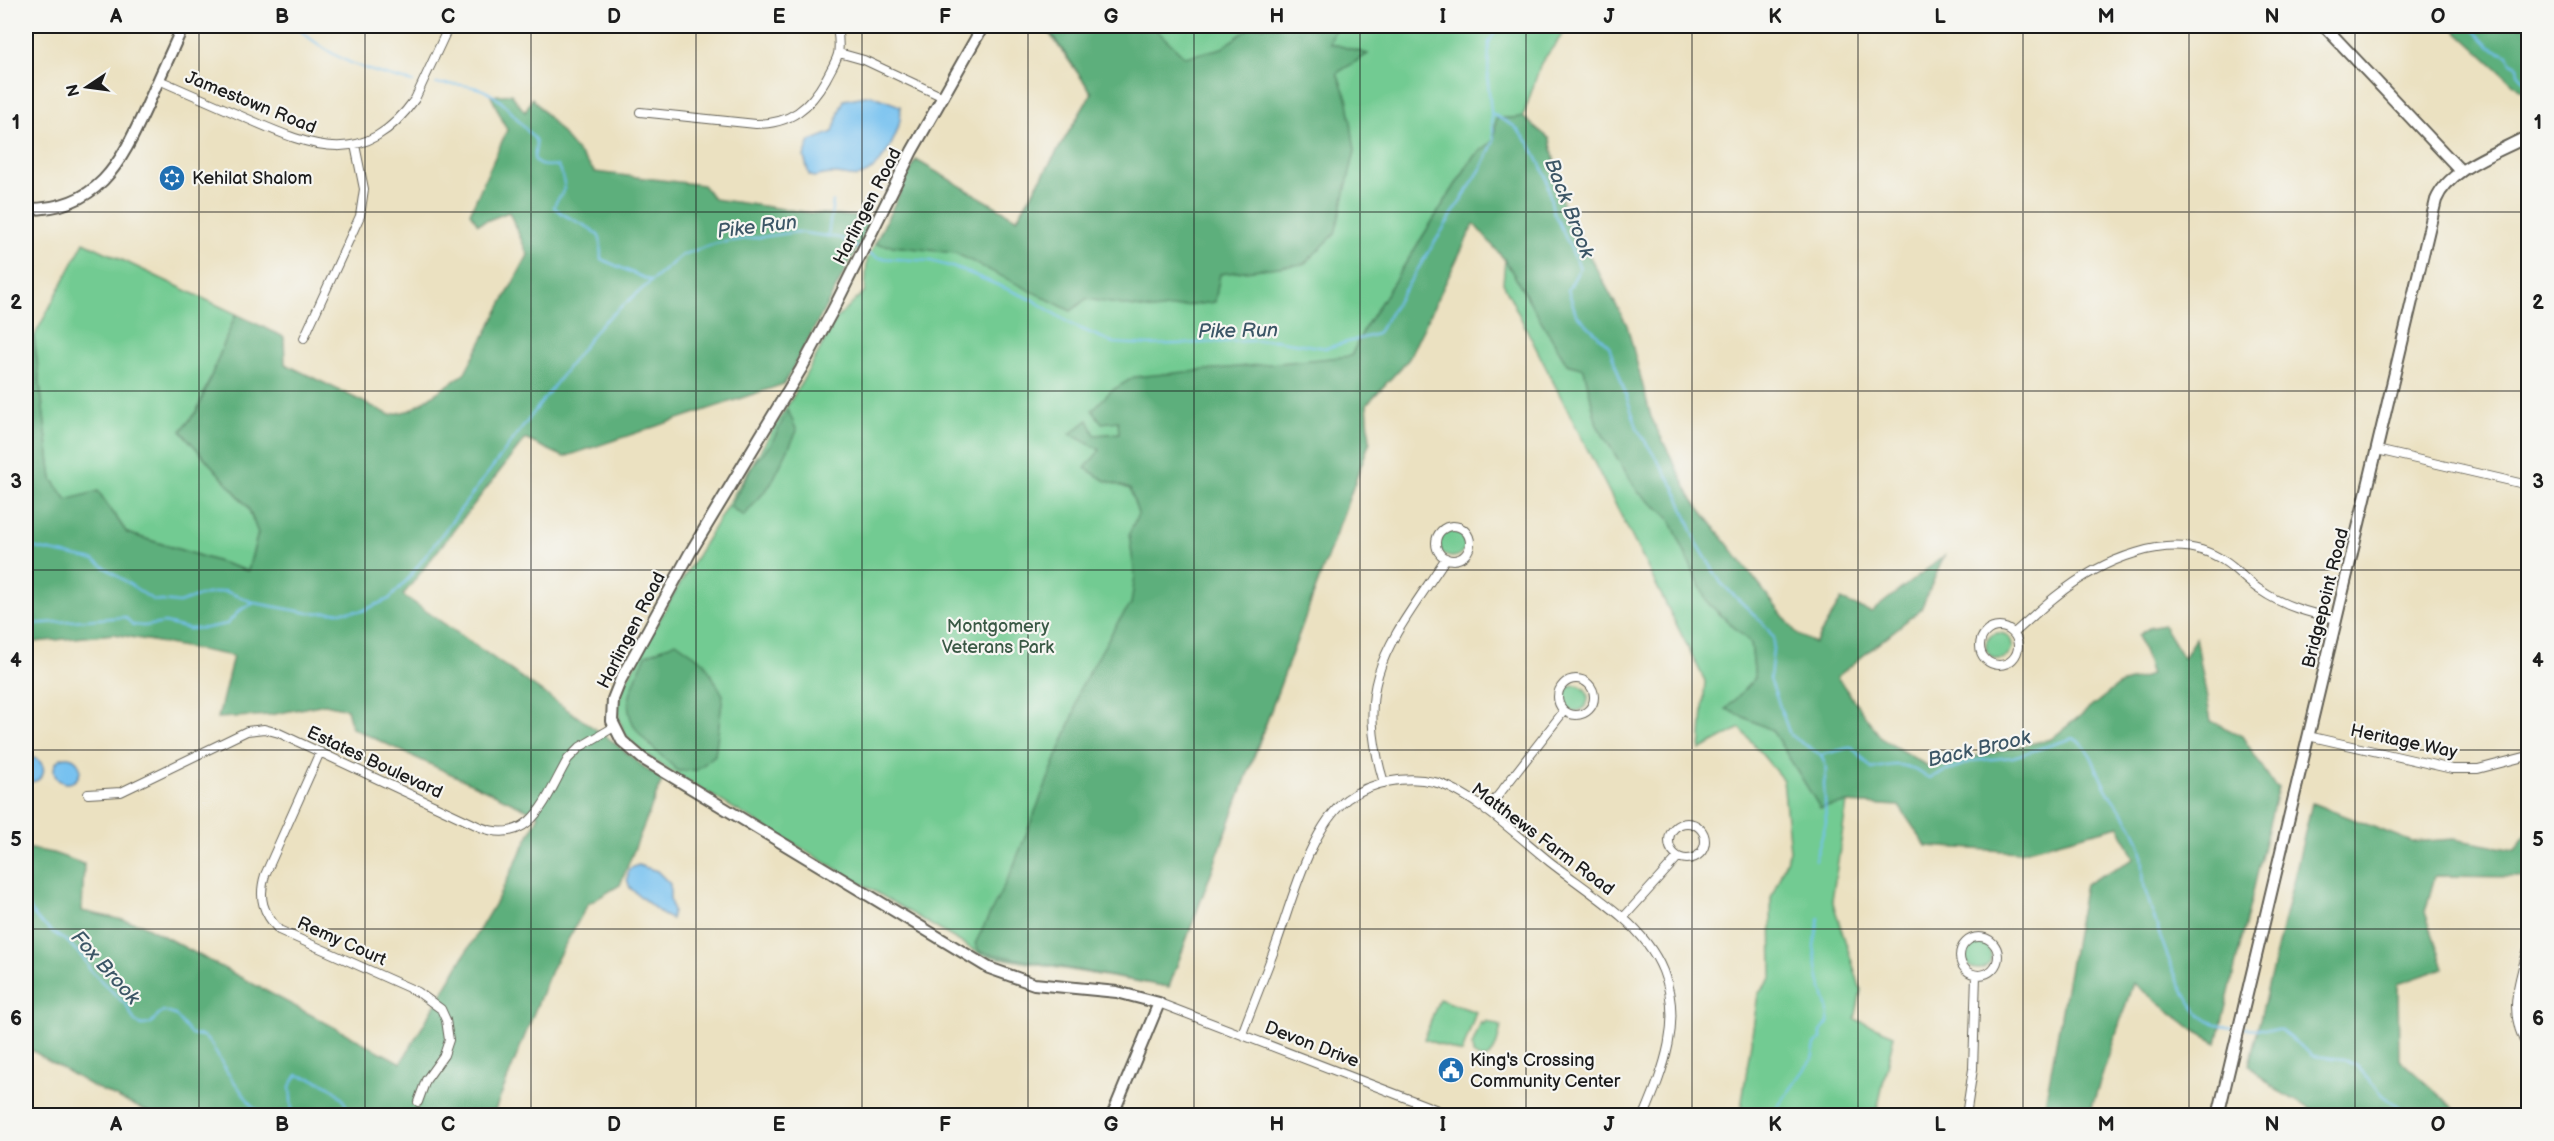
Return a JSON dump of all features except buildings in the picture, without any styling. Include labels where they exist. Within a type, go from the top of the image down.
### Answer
[{"type":"street","points":[[26,209],[40,209],[75,201],[103,182],[115,169],[131,142],[183,26]]},
{"type":"street","name":"Jamestown Road","points":[[159,80],[302,142],[328,147],[355,145],[390,127],[408,109],[415,99],[449,26]]},
{"type":"street","points":[[640,112],[756,124],[781,122],[801,112],[810,104],[839,53],[837,26]]},
{"type":"street","name":"Harlingen Road","points":[[614,728],[611,714],[613,699],[628,664],[690,553],[801,369],[943,97],[983,26]]},
{"type":"street","points":[[2324,26],[2461,171]]},
{"type":"street","points":[[839,53],[872,63],[943,97]]},
{"type":"street","name":"Bridgepoint Road","points":[[2218,1116],[2436,200],[2443,186],[2461,171],[2529,136]]},
{"type":"street","points":[[304,338],[360,216],[364,189],[355,145]]},
{"type":"street","points":[[2377,450],[2529,485]]},
{"type":"street","points":[[1460,527],[1469,536],[1470,547],[1463,557],[1446,558],[1436,546],[1437,535],[1445,528],[1460,527]]},
{"type":"street","points":[[2014,633],[2056,596],[2082,578],[2119,560],[2164,546],[2194,547],[2212,554],[2259,590],[2288,606],[2337,619]]},
{"type":"street","points":[[1383,783],[1373,740],[1371,703],[1379,666],[1390,643],[1446,558]]},
{"type":"street","points":[[2003,627],[2014,633],[2018,651],[2011,662],[1998,665],[1983,656],[1980,643],[1991,628],[2003,627]]},
{"type":"street","points":[[1578,679],[1588,684],[1592,689],[1593,701],[1587,711],[1576,715],[1564,711],[1558,701],[1562,685],[1578,679]]},
{"type":"street","points":[[1485,811],[1564,711]]},
{"type":"street","points":[[614,728],[622,741],[654,767],[989,968],[1034,984],[1117,992],[1159,1003],[1112,1116]]},
{"type":"street","name":"Estates Boulevard","points":[[88,794],[121,792],[253,730],[274,731],[480,827],[506,832],[523,826],[537,814],[574,752],[614,728]]},
{"type":"street","name":"Heritage Way","points":[[2308,736],[2452,770],[2478,769],[2529,756]]},
{"type":"street","name":"Remy Court","points":[[320,752],[261,885],[262,906],[269,919],[279,930],[418,992],[441,1008],[446,1020],[449,1040],[444,1055],[426,1080],[418,1102]]},
{"type":"street","name":"Matthews Farm Road","points":[[1242,1034],[1319,833],[1331,815],[1347,800],[1365,789],[1383,783],[1406,780],[1434,782],[1454,790],[1485,811],[1623,918],[1652,952],[1663,971],[1671,999],[1673,1024],[1669,1045],[1644,1116]]},
{"type":"street","points":[[1686,823],[1697,826],[1704,836],[1700,853],[1690,859],[1678,856],[1671,848],[1672,831],[1686,823]]},
{"type":"street","points":[[1623,918],[1678,856]]},
{"type":"street","points":[[1980,937],[1991,941],[1998,952],[1998,958],[1993,969],[1983,975],[1977,975],[1965,970],[1961,964],[1960,951],[1968,941],[1980,937]]},
{"type":"street","points":[[2529,948],[2519,984],[2515,1012],[2518,1029],[2529,1049]]},
{"type":"street","points":[[1966,1116],[1973,1069],[1977,975]]},
{"type":"street","name":"Devon Drive","points":[[1159,1003],[1453,1116]]},
{"type":"green space","name":"Montgomery Veterans Park","points":[[1044,26],[1569,26],[1541,63],[1523,117],[1496,119],[1494,141],[1473,157],[1364,329],[1351,356],[1370,441],[1169,987],[982,955],[657,763],[624,733],[619,719],[618,705],[624,685],[669,602],[803,380],[837,318],[865,291],[867,260],[916,160],[1017,219],[1092,93]]},
{"type":"green space","points":[[1046,26],[1152,26],[1185,57],[1222,48],[1252,26],[1336,26],[1330,43],[1368,54],[1337,73],[1348,101],[1355,151],[1335,234],[1304,264],[1220,274],[1215,302],[1153,310],[1086,299],[1071,311],[955,253],[875,244],[916,160],[1017,219],[1092,93]]},
{"type":"green space","points":[[2451,26],[2528,26],[2528,97]]},
{"type":"green space","points":[[511,94],[525,112],[532,98],[595,172],[703,185],[714,199],[812,213],[874,218],[784,384],[564,457],[525,439],[403,595],[611,740],[649,771],[663,778],[620,885],[588,904],[552,968],[493,1115],[155,1115],[92,1086],[26,1047],[26,848],[53,853],[84,864],[82,911],[141,924],[401,1063],[498,898],[539,815],[352,728],[347,709],[325,704],[270,715],[218,718],[233,656],[114,634],[26,643],[26,337],[34,337],[52,479],[67,500],[98,491],[127,533],[248,571],[258,533],[248,507],[181,431],[197,411],[236,314],[284,337],[285,364],[390,415],[411,410],[464,374],[528,255],[509,212],[478,224],[470,213],[507,130],[491,96]]},
{"type":"green space","points":[[1523,117],[1550,139],[1564,209],[1627,325],[1651,417],[1691,497],[1798,635],[1815,643],[1841,600],[1871,612],[1944,556],[1921,609],[1837,677],[1882,739],[1929,767],[2051,739],[2120,684],[2151,675],[2138,635],[2149,628],[2163,625],[2183,658],[2196,637],[2211,721],[2242,736],[2274,785],[2278,787],[2217,1043],[2195,1031],[2133,983],[2091,1109],[2092,1115],[2043,1115],[2085,884],[2134,859],[2119,826],[2020,852],[1926,846],[1899,806],[1847,803],[1820,808],[1772,730],[1726,709],[1755,678],[1751,643],[1707,602],[1669,517],[1638,492],[1597,425],[1584,369],[1567,364],[1505,260],[1474,224],[1408,360],[1367,404],[1370,441],[1169,987],[980,952],[975,944],[1012,870],[1075,711],[1078,692],[1118,622],[1131,604],[1135,576],[1129,534],[1138,514],[1130,489],[1104,480],[1085,468],[1100,450],[1070,434],[1088,420],[1095,435],[1119,433],[1118,421],[1102,423],[1092,410],[1111,391],[1134,377],[1351,356],[1364,329],[1473,157],[1494,140],[1496,119]]},
{"type":"green space","points":[[84,242],[236,314],[197,411],[181,431],[248,507],[258,533],[248,571],[127,533],[98,491],[68,501],[52,479],[34,337]]},
{"type":"green space","points":[[1505,260],[1567,363],[1584,368],[1597,425],[1638,492],[1669,517],[1707,602],[1751,643],[1755,678],[1727,709],[1772,730],[1820,807],[1847,803],[1832,900],[1861,990],[1855,1019],[1894,1035],[1876,1115],[1740,1115],[1758,994],[1772,977],[1771,898],[1790,851],[1783,780],[1740,728],[1700,750],[1705,681],[1503,283]]},
{"type":"green space","points":[[788,410],[797,431],[771,484],[744,516],[730,507],[754,463],[771,444]]},
{"type":"green space","points":[[1452,531],[1461,535],[1465,544],[1461,553],[1452,557],[1443,553],[1439,544],[1443,535]]},
{"type":"green space","points":[[1999,633],[2008,637],[2012,646],[2008,655],[1999,659],[1990,655],[1986,646],[1990,637]]},
{"type":"green space","points":[[676,642],[704,662],[723,695],[715,755],[697,770],[678,771],[644,740],[637,731],[629,711],[632,689],[646,655]]},
{"type":"green space","points":[[1575,685],[1584,689],[1588,698],[1584,707],[1575,711],[1566,707],[1562,698],[1566,689]]},
{"type":"green space","points":[[2312,803],[2412,842],[2453,839],[2515,850],[2528,832],[2528,882],[2520,877],[2435,876],[2425,912],[2444,968],[2398,984],[2399,1059],[2461,1115],[2322,1115],[2276,1090],[2249,1065]]},
{"type":"green space","points":[[1978,943],[1987,947],[1991,956],[1987,965],[1978,969],[1969,965],[1965,956],[1969,947]]},
{"type":"green space","points":[[1439,999],[1476,1012],[1462,1053],[1424,1039]]},
{"type":"green space","points":[[1486,1021],[1501,1026],[1493,1052],[1490,1056],[1480,1058],[1473,1054],[1472,1046],[1481,1022],[1484,1024]]},
{"type":"water","points":[[871,95],[900,106],[899,125],[884,157],[868,172],[860,176],[827,174],[813,177],[809,175],[804,156],[810,141],[833,132],[844,100]]},
{"type":"water","points":[[27,757],[40,762],[43,767],[42,776],[33,782],[26,781]]},
{"type":"water","points":[[67,757],[76,761],[80,770],[76,779],[67,783],[58,779],[54,770],[58,761]]},
{"type":"water","points":[[638,865],[657,871],[670,884],[673,911],[671,919],[630,888],[627,879],[629,869]]},
{"type":"waterway","points":[[295,26],[323,48],[350,63],[413,82]]},
{"type":"waterway","name":"Pike Run","points":[[865,251],[878,258],[931,261],[962,270],[1033,300],[1072,325],[1114,343],[1149,345],[1274,340],[1326,348],[1377,334],[1482,167],[1494,141],[1488,82],[1489,42],[1499,26]]},
{"type":"waterway","points":[[2469,26],[2490,47],[2508,55],[2511,63],[2517,66],[2518,73],[2528,85]]},
{"type":"waterway","points":[[436,84],[465,85],[476,88],[495,97],[504,105],[535,140],[534,158],[536,162],[541,165],[558,166],[564,191],[554,207],[597,234],[601,241],[601,259],[651,281]]},
{"type":"waterway","name":"Back Brook","points":[[1492,114],[1514,126],[1530,144],[1546,176],[1553,211],[1580,268],[1568,290],[1576,314],[1609,346],[1638,430],[1675,488],[1697,543],[1721,583],[1762,622],[1774,638],[1770,679],[1790,735],[1821,755],[1852,747],[1872,769],[1902,765],[1929,778],[1972,761],[2013,757],[2073,738],[2086,748],[2108,792],[2127,818],[2139,840],[2145,890],[2170,963],[2188,999],[2199,1013],[2211,1022],[2234,1027]]},
{"type":"waterway","points":[[828,236],[833,201]]},
{"type":"waterway","name":"Pike Run","points":[[26,546],[94,560],[153,600],[179,603],[202,595],[225,591],[255,603],[309,613],[362,611],[389,599],[408,579],[600,325],[682,255],[717,243],[797,232],[840,238],[860,249]]},
{"type":"waterway","name":"Fox Brook","points":[[26,614],[31,624],[125,617],[133,625],[165,623],[189,629],[227,624],[240,610],[254,603]]},
{"type":"waterway","points":[[1815,860],[1826,823],[1824,783],[1827,769],[1821,755]]},
{"type":"waterway","name":"Fox Brook","points":[[26,902],[36,918],[68,942],[85,960],[90,970],[127,1006],[135,1022],[142,1025],[150,1024],[163,1011],[175,1015],[191,1034],[203,1036],[211,1044],[227,1072],[253,1107],[268,1116]]},
{"type":"waterway","points":[[1771,1116],[1812,1059],[1815,1045],[1821,1039],[1821,1032],[1828,1023],[1829,1012],[1819,979],[1814,946],[1819,918]]},
{"type":"waterway","name":"Back Brook","points":[[2243,1028],[2280,1030],[2313,1056],[2343,1059],[2357,1066],[2383,1095],[2410,1116]]},
{"type":"waterway","name":"Fox Brook","points":[[289,1116],[292,1112],[290,1086],[297,1075],[331,1087],[347,1106],[351,1116]]},
{"type":"place","name":"Kehilat Shalom","points":[[172,178]]},
{"type":"place","name":"King's Crossing Community Center","points":[[1451,1070]]}]
